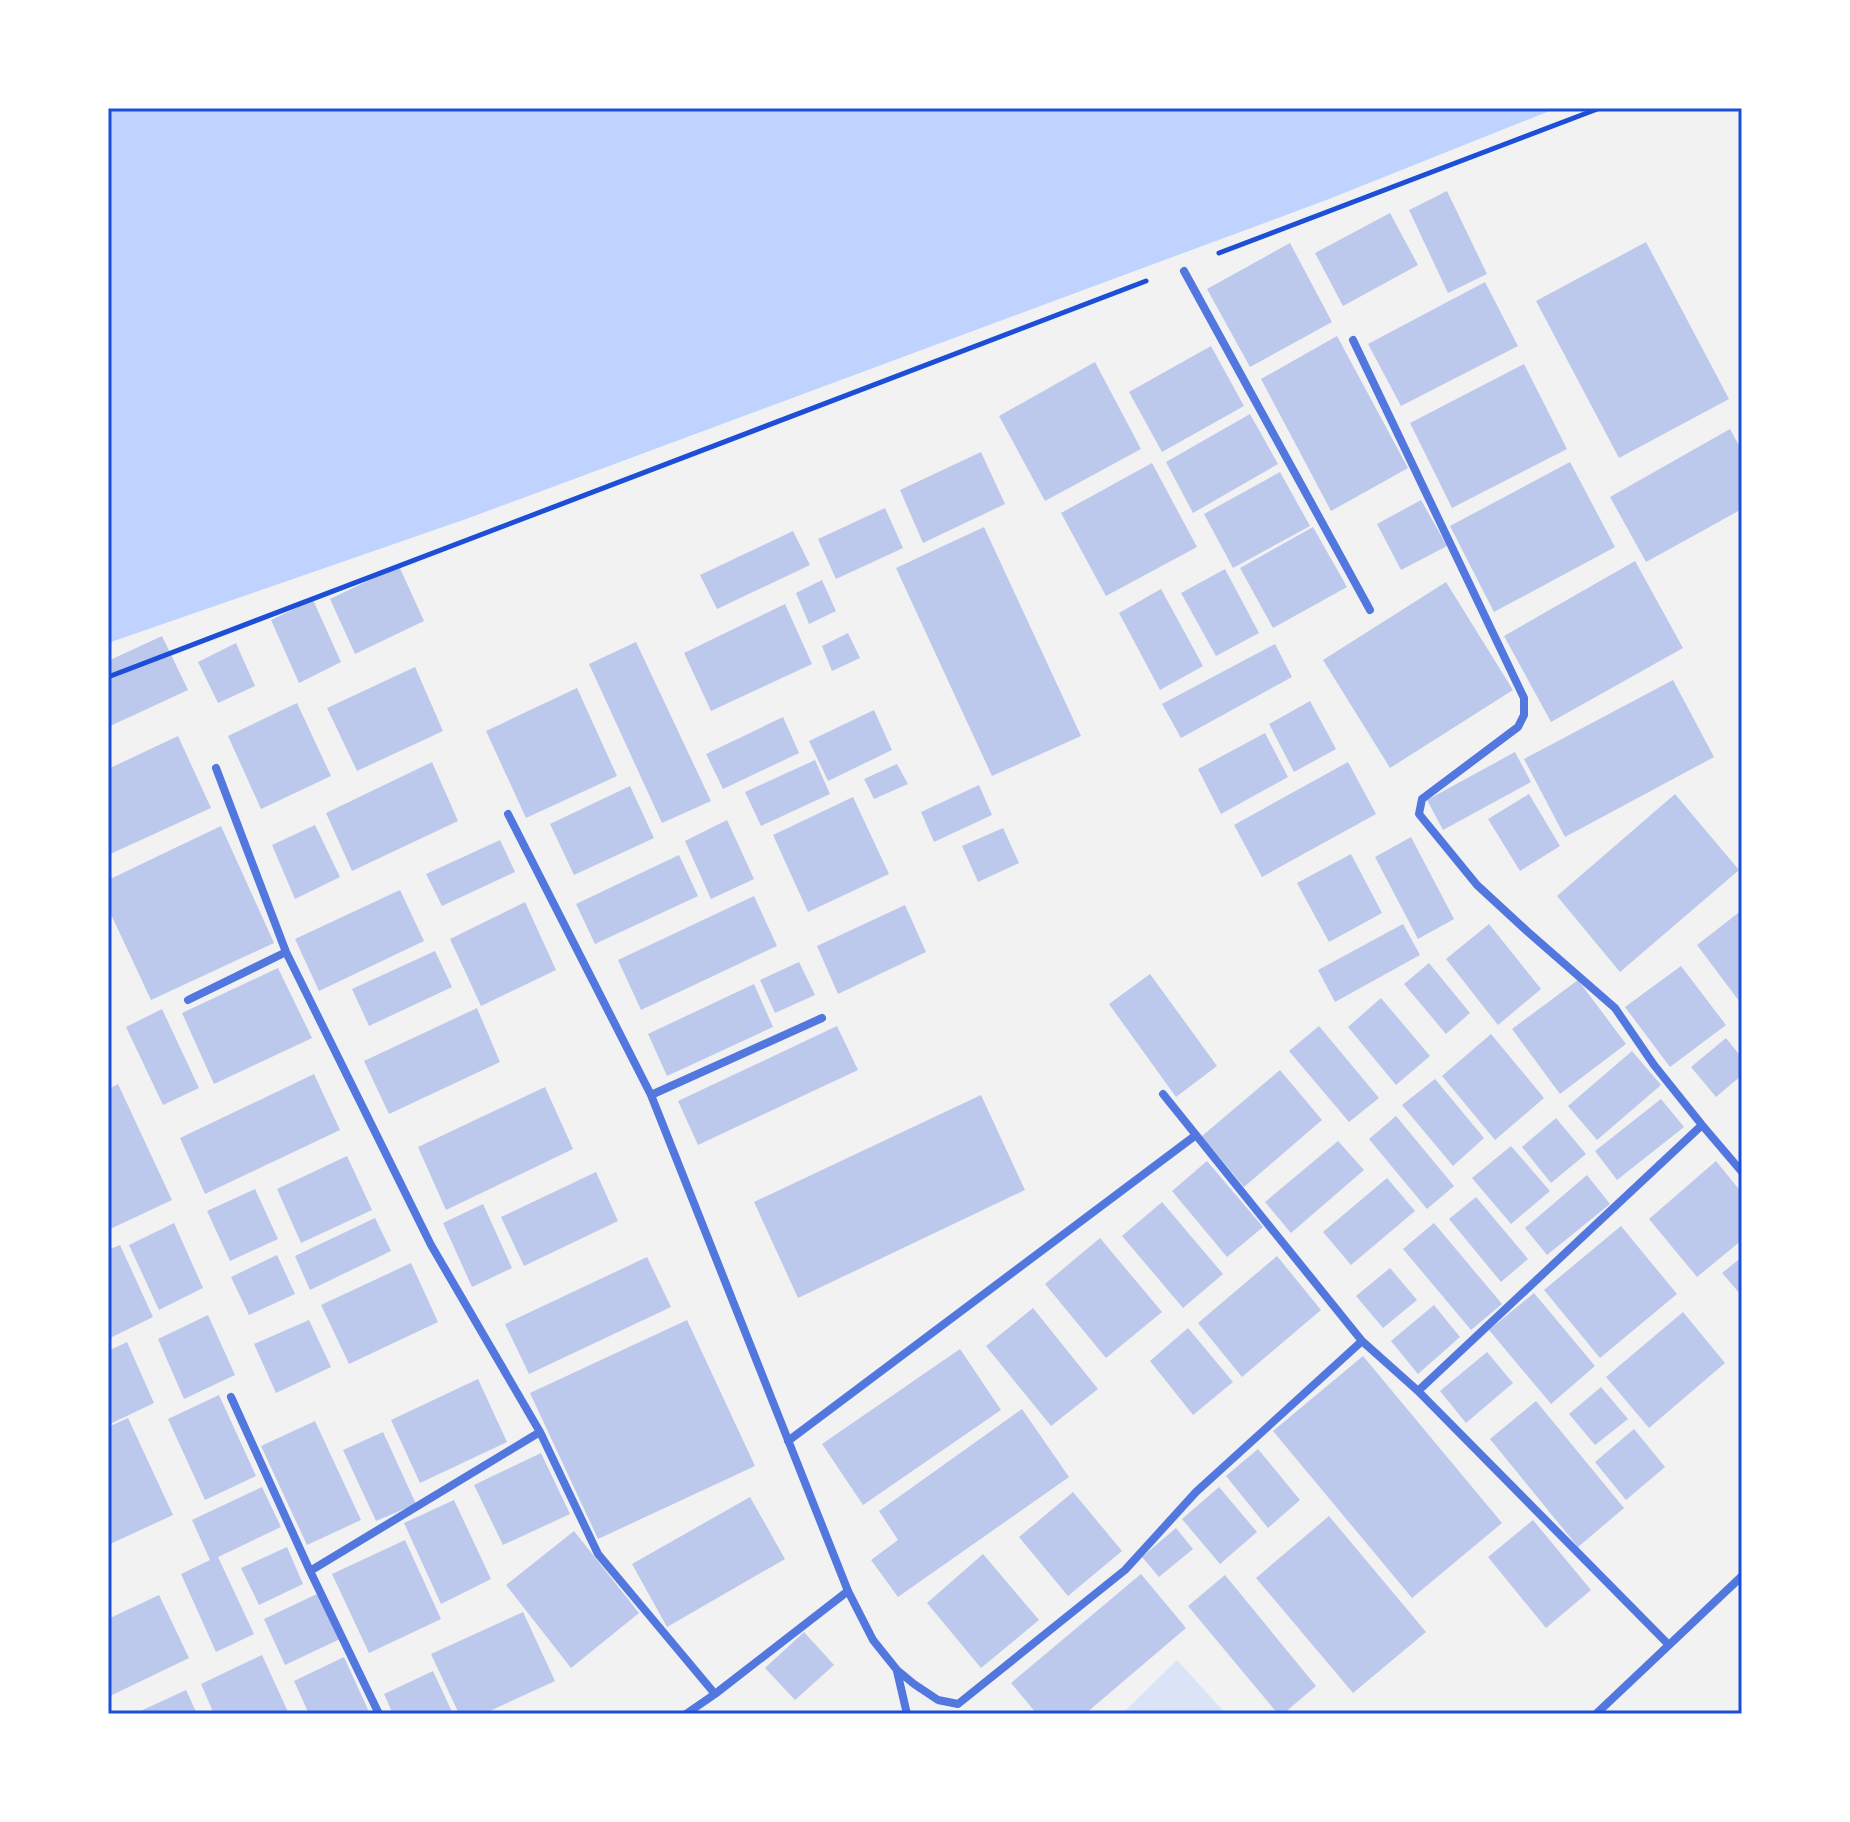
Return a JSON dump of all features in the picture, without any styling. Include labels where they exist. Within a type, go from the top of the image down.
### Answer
[{"type":"street","points":[[1184,271],[1370,610]]},
{"type":"street","points":[[1353,340],[1524,698],[1524,715],[1518,727],[1422,799],[1419,814],[1477,885],[1615,1008],[1654,1065],[1742,1172]]},
{"type":"street","points":[[216,768],[286,952],[431,1245],[540,1432],[598,1554],[715,1694]]},
{"type":"street","points":[[508,814],[651,1095],[848,1591],[873,1640],[897,1670],[938,1700],[958,1704],[1125,1570],[1196,1492],[1362,1341]]},
{"type":"street","points":[[188,1000],[286,952]]},
{"type":"street","points":[[651,1095],[822,1018]]},
{"type":"street","points":[[1163,1094],[1362,1341],[1418,1391],[1669,1645]]},
{"type":"street","points":[[1418,1391],[1702,1125]]},
{"type":"street","points":[[788,1441],[1196,1135]]},
{"type":"street","points":[[231,1397],[379,1714]]},
{"type":"street","points":[[310,1571],[540,1432]]},
{"type":"street","points":[[1596,1714],[1742,1576]]},
{"type":"street","points":[[686,1714],[848,1591]]},
{"type":"street","points":[[897,1670],[907,1714]]},
{"type":"path","points":[[1219,253],[1600,108]]},
{"type":"path","points":[[108,677],[1146,281]]},
{"type":"shaded area","points":[[1177,1660],[1226,1714],[1122,1714]]},
{"type":"water","points":[[108,108],[1557,108],[1329,199],[466,519],[108,643]]},
{"type":"building","points":[[1447,191],[1487,274],[1448,293],[1409,210]]},
{"type":"building","points":[[1390,213],[1418,265],[1343,306],[1315,253]]},
{"type":"building","points":[[1646,242],[1729,399],[1619,458],[1536,301]]},
{"type":"building","points":[[1290,243],[1332,322],[1250,367],[1207,289]]},
{"type":"building","points":[[1485,282],[1518,346],[1401,406],[1368,344]]},
{"type":"building","points":[[1337,336],[1408,468],[1331,511],[1261,379]]},
{"type":"building","points":[[1211,346],[1244,406],[1162,452],[1129,392]]},
{"type":"building","points":[[1095,362],[1141,449],[1045,501],[999,416]]},
{"type":"building","points":[[1524,364],[1567,449],[1452,508],[1410,423]]},
{"type":"building","points":[[1250,414],[1278,464],[1193,513],[1166,462]]},
{"type":"building","points":[[1730,429],[1742,451],[1742,509],[1646,562],[1610,497]]},
{"type":"building","points":[[981,452],[1005,504],[923,543],[900,490]]},
{"type":"building","points":[[1570,462],[1615,547],[1494,612],[1450,526]]},
{"type":"building","points":[[1152,463],[1197,547],[1106,596],[1061,513]]},
{"type":"building","points":[[1280,472],[1310,526],[1233,568],[1204,514]]},
{"type":"building","points":[[1421,500],[1447,546],[1401,570],[1377,524]]},
{"type":"building","points":[[885,508],[903,548],[836,579],[818,539]]},
{"type":"building","points":[[984,527],[1081,736],[992,776],[896,568]]},
{"type":"building","points":[[1313,527],[1347,587],[1273,628],[1240,568]]},
{"type":"building","points":[[793,531],[810,565],[717,609],[700,575]]},
{"type":"building","points":[[1635,561],[1683,648],[1551,722],[1504,636]]},
{"type":"building","points":[[399,566],[424,621],[355,654],[330,599]]},
{"type":"building","points":[[1225,569],[1259,633],[1216,656],[1181,593]]},
{"type":"building","points":[[822,580],[836,611],[809,624],[796,593]]},
{"type":"building","points":[[1446,582],[1513,690],[1390,768],[1323,660]]},
{"type":"building","points":[[1161,589],[1203,666],[1160,690],[1119,613]]},
{"type":"building","points":[[313,600],[341,662],[299,683],[271,620]]},
{"type":"building","points":[[785,604],[812,664],[711,711],[684,653]]},
{"type":"building","points":[[848,633],[860,658],[832,671],[822,646]]},
{"type":"building","points":[[162,636],[188,690],[108,727],[108,661]]},
{"type":"building","points":[[636,642],[711,801],[662,823],[589,664]]},
{"type":"building","points":[[236,643],[255,686],[218,703],[198,662]]},
{"type":"building","points":[[1275,644],[1292,677],[1181,738],[1162,704]]},
{"type":"building","points":[[415,667],[443,731],[357,771],[327,708]]},
{"type":"building","points":[[1673,680],[1714,757],[1565,837],[1524,759]]},
{"type":"building","points":[[577,688],[617,776],[526,818],[486,731]]},
{"type":"building","points":[[1310,701],[1336,749],[1294,772],[1269,724]]},
{"type":"building","points":[[297,703],[331,776],[261,809],[228,736]]},
{"type":"building","points":[[874,710],[892,750],[828,781],[809,741]]},
{"type":"building","points":[[783,717],[799,753],[723,789],[706,754]]},
{"type":"building","points":[[1265,733],[1288,777],[1221,814],[1198,769]]},
{"type":"building","points":[[178,736],[211,808],[108,855],[108,769]]},
{"type":"building","points":[[1515,752],[1531,782],[1443,830],[1427,800]]},
{"type":"building","points":[[815,760],[830,794],[761,826],[745,792]]},
{"type":"building","points":[[432,762],[458,821],[352,871],[326,813]]},
{"type":"building","points":[[1348,762],[1376,814],[1262,877],[1234,825]]},
{"type":"building","points":[[897,764],[908,784],[874,799],[864,779]]},
{"type":"building","points":[[979,785],[992,815],[934,842],[921,812]]},
{"type":"building","points":[[630,786],[654,838],[574,875],[550,824]]},
{"type":"building","points":[[1529,794],[1560,846],[1520,871],[1488,819]]},
{"type":"building","points":[[1675,794],[1739,870],[1620,972],[1557,896]]},
{"type":"building","points":[[853,797],[889,874],[808,912],[773,835]]},
{"type":"building","points":[[727,820],[754,879],[711,899],[685,841]]},
{"type":"building","points":[[315,825],[340,877],[295,899],[272,845]]},
{"type":"building","points":[[221,826],[274,943],[151,1000],[108,908],[108,880]]},
{"type":"building","points":[[1003,828],[1019,863],[978,882],[962,846]]},
{"type":"building","points":[[1411,837],[1454,919],[1418,939],[1375,857]]},
{"type":"building","points":[[500,840],[515,872],[442,906],[426,874]]},
{"type":"building","points":[[1351,854],[1382,913],[1329,942],[1297,883]]},
{"type":"building","points":[[679,855],[698,896],[595,944],[576,904]]},
{"type":"building","points":[[400,890],[424,941],[319,991],[295,939]]},
{"type":"building","points":[[754,896],[777,946],[641,1010],[618,960]]},
{"type":"building","points":[[525,902],[556,970],[481,1006],[450,939]]},
{"type":"building","points":[[905,905],[926,952],[838,994],[817,946]]},
{"type":"building","points":[[1742,910],[1742,1005],[1697,945]]},
{"type":"building","points":[[1403,924],[1420,955],[1335,1002],[1318,970]]},
{"type":"building","points":[[1489,924],[1541,989],[1498,1025],[1446,959]]},
{"type":"building","points":[[435,951],[452,987],[369,1026],[352,989]]},
{"type":"building","points":[[799,962],[815,995],[775,1013],[760,980]]},
{"type":"building","points":[[1429,963],[1470,1013],[1446,1034],[1404,984]]},
{"type":"building","points":[[1681,966],[1726,1025],[1670,1067],[1625,1007]]},
{"type":"building","points":[[278,968],[312,1038],[214,1084],[182,1013]]},
{"type":"building","points":[[1150,974],[1217,1066],[1176,1097],[1109,1004]]},
{"type":"building","points":[[1578,980],[1626,1044],[1560,1094],[1512,1029]]},
{"type":"building","points":[[754,984],[773,1027],[667,1076],[648,1034]]},
{"type":"building","points":[[1381,998],[1430,1056],[1396,1085],[1348,1027]]},
{"type":"building","points":[[477,1008],[500,1062],[389,1114],[364,1061]]},
{"type":"building","points":[[162,1009],[199,1088],[163,1105],[126,1027]]},
{"type":"building","points":[[837,1026],[858,1070],[698,1145],[678,1101]]},
{"type":"building","points":[[1319,1026],[1379,1098],[1349,1122],[1289,1051]]},
{"type":"building","points":[[1491,1034],[1544,1098],[1495,1140],[1442,1076]]},
{"type":"building","points":[[1726,1038],[1742,1058],[1742,1075],[1716,1097],[1691,1067]]},
{"type":"building","points":[[1632,1051],[1661,1085],[1597,1140],[1568,1106]]},
{"type":"building","points":[[1280,1070],[1322,1120],[1244,1187],[1202,1136]]},
{"type":"building","points":[[314,1074],[340,1130],[205,1194],[180,1138]]},
{"type":"building","points":[[1435,1079],[1484,1138],[1453,1166],[1402,1105]]},
{"type":"building","points":[[118,1084],[172,1200],[108,1230],[108,1089]]},
{"type":"building","points":[[545,1087],[573,1149],[446,1210],[418,1147]]},
{"type":"building","points":[[981,1095],[1025,1190],[798,1298],[754,1202]]},
{"type":"building","points":[[1661,1099],[1684,1127],[1617,1180],[1595,1151]]},
{"type":"building","points":[[1396,1116],[1454,1186],[1427,1209],[1369,1139]]},
{"type":"building","points":[[1556,1118],[1586,1154],[1551,1183],[1522,1147]]},
{"type":"building","points":[[1338,1141],[1364,1170],[1291,1233],[1265,1202]]},
{"type":"building","points":[[1511,1146],[1550,1191],[1511,1224],[1472,1178]]},
{"type":"building","points":[[347,1156],[372,1210],[301,1243],[277,1189]]},
{"type":"building","points":[[1207,1161],[1263,1227],[1227,1257],[1172,1191]]},
{"type":"building","points":[[1716,1161],[1742,1193],[1742,1240],[1697,1277],[1649,1219]]},
{"type":"building","points":[[596,1172],[618,1221],[524,1266],[501,1217]]},
{"type":"building","points":[[1587,1175],[1610,1204],[1547,1255],[1525,1228]]},
{"type":"building","points":[[1387,1178],[1415,1211],[1351,1265],[1323,1232]]},
{"type":"building","points":[[255,1189],[278,1239],[230,1261],[207,1211]]},
{"type":"building","points":[[1476,1197],[1528,1259],[1501,1282],[1449,1219]]},
{"type":"building","points":[[1162,1202],[1223,1274],[1183,1308],[1122,1236]]},
{"type":"building","points":[[483,1204],[512,1268],[472,1287],[443,1223]]},
{"type":"building","points":[[375,1218],[391,1251],[310,1290],[295,1256]]},
{"type":"building","points":[[174,1223],[203,1288],[159,1310],[129,1245]]},
{"type":"building","points":[[1434,1223],[1502,1304],[1471,1330],[1403,1249]]},
{"type":"building","points":[[1621,1226],[1677,1294],[1600,1358],[1544,1290]]},
{"type":"building","points":[[1100,1238],[1162,1312],[1106,1358],[1045,1284]]},
{"type":"building","points":[[120,1245],[153,1317],[108,1339],[108,1250]]},
{"type":"building","points":[[277,1255],[295,1294],[249,1315],[231,1277]]},
{"type":"building","points":[[1277,1256],[1321,1310],[1242,1377],[1198,1323]]},
{"type":"building","points":[[647,1257],[671,1307],[529,1374],[505,1324]]},
{"type":"building","points":[[1742,1257],[1742,1296],[1722,1273]]},
{"type":"building","points":[[411,1263],[438,1322],[349,1364],[321,1305]]},
{"type":"building","points":[[1390,1268],[1417,1300],[1383,1328],[1356,1296]]},
{"type":"building","points":[[1534,1293],[1595,1366],[1551,1404],[1489,1330]]},
{"type":"building","points":[[1434,1305],[1460,1337],[1418,1374],[1391,1341]]},
{"type":"building","points":[[1033,1308],[1098,1389],[1051,1426],[986,1346]]},
{"type":"building","points":[[1683,1312],[1725,1363],[1649,1428],[1606,1377]]},
{"type":"building","points":[[208,1315],[235,1375],[184,1399],[158,1339]]},
{"type":"building","points":[[309,1320],[331,1367],[276,1393],[254,1344]]},
{"type":"building","points":[[687,1320],[755,1466],[598,1539],[530,1393]]},
{"type":"building","points":[[1188,1328],[1233,1382],[1193,1415],[1150,1361]]},
{"type":"building","points":[[127,1342],[154,1403],[108,1425],[108,1351]]},
{"type":"building","points":[[960,1349],[1001,1410],[863,1505],[822,1444]]},
{"type":"building","points":[[1487,1352],[1513,1383],[1466,1423],[1440,1391]]},
{"type":"building","points":[[1363,1356],[1502,1523],[1412,1598],[1273,1431]]},
{"type":"building","points":[[478,1379],[507,1442],[420,1483],[391,1420]]},
{"type":"building","points":[[1601,1387],[1628,1419],[1595,1445],[1569,1414]]},
{"type":"building","points":[[219,1395],[256,1476],[205,1500],[168,1419]]},
{"type":"building","points":[[1536,1401],[1624,1508],[1578,1547],[1490,1439]]},
{"type":"building","points":[[1022,1409],[1069,1477],[898,1597],[871,1560],[898,1540],[879,1511]]},
{"type":"building","points":[[128,1418],[173,1515],[108,1545],[108,1427]]},
{"type":"building","points":[[315,1421],[361,1520],[307,1545],[261,1446]]},
{"type":"building","points":[[1634,1429],[1665,1467],[1626,1500],[1595,1462]]},
{"type":"building","points":[[383,1432],[416,1504],[376,1521],[343,1450]]},
{"type":"building","points":[[1258,1449],[1300,1500],[1268,1528],[1226,1476]]},
{"type":"building","points":[[541,1453],[570,1514],[503,1545],[474,1485]]},
{"type":"building","points":[[262,1487],[281,1527],[218,1557],[254,1634],[216,1652],[181,1574],[210,1560],[192,1520]]},
{"type":"building","points":[[1219,1487],[1257,1532],[1220,1564],[1182,1519]]},
{"type":"building","points":[[1073,1492],[1122,1551],[1068,1596],[1019,1537]]},
{"type":"building","points":[[750,1497],[785,1559],[667,1627],[632,1564]]},
{"type":"building","points":[[454,1500],[491,1579],[441,1604],[404,1523]]},
{"type":"building","points":[[1329,1516],[1426,1632],[1353,1693],[1256,1578]]},
{"type":"building","points":[[1533,1520],[1591,1590],[1546,1628],[1488,1557]]},
{"type":"building","points":[[1176,1528],[1193,1549],[1159,1577],[1142,1557]]},
{"type":"building","points":[[574,1531],[639,1613],[571,1668],[506,1585]]},
{"type":"building","points":[[405,1540],[441,1619],[369,1653],[332,1574]]},
{"type":"building","points":[[287,1547],[303,1584],[259,1605],[241,1568]]},
{"type":"building","points":[[983,1554],[1039,1620],[981,1668],[927,1603]]},
{"type":"building","points":[[1141,1574],[1186,1628],[1085,1714],[1037,1714],[1011,1683]]},
{"type":"building","points":[[1225,1575],[1316,1686],[1283,1714],[1278,1714],[1188,1606]]},
{"type":"building","points":[[319,1593],[340,1639],[285,1665],[264,1619]]},
{"type":"building","points":[[159,1595],[189,1658],[108,1697],[108,1619]]},
{"type":"building","points":[[523,1612],[555,1681],[483,1714],[459,1714],[431,1654]]},
{"type":"building","points":[[804,1632],[834,1665],[795,1700],[765,1668]]},
{"type":"building","points":[[262,1655],[289,1714],[214,1714],[201,1684]]},
{"type":"building","points":[[344,1657],[370,1714],[309,1714],[294,1681]]},
{"type":"building","points":[[433,1671],[453,1714],[393,1714],[384,1694]]},
{"type":"building","points":[[186,1690],[197,1714],[134,1714]]}]
